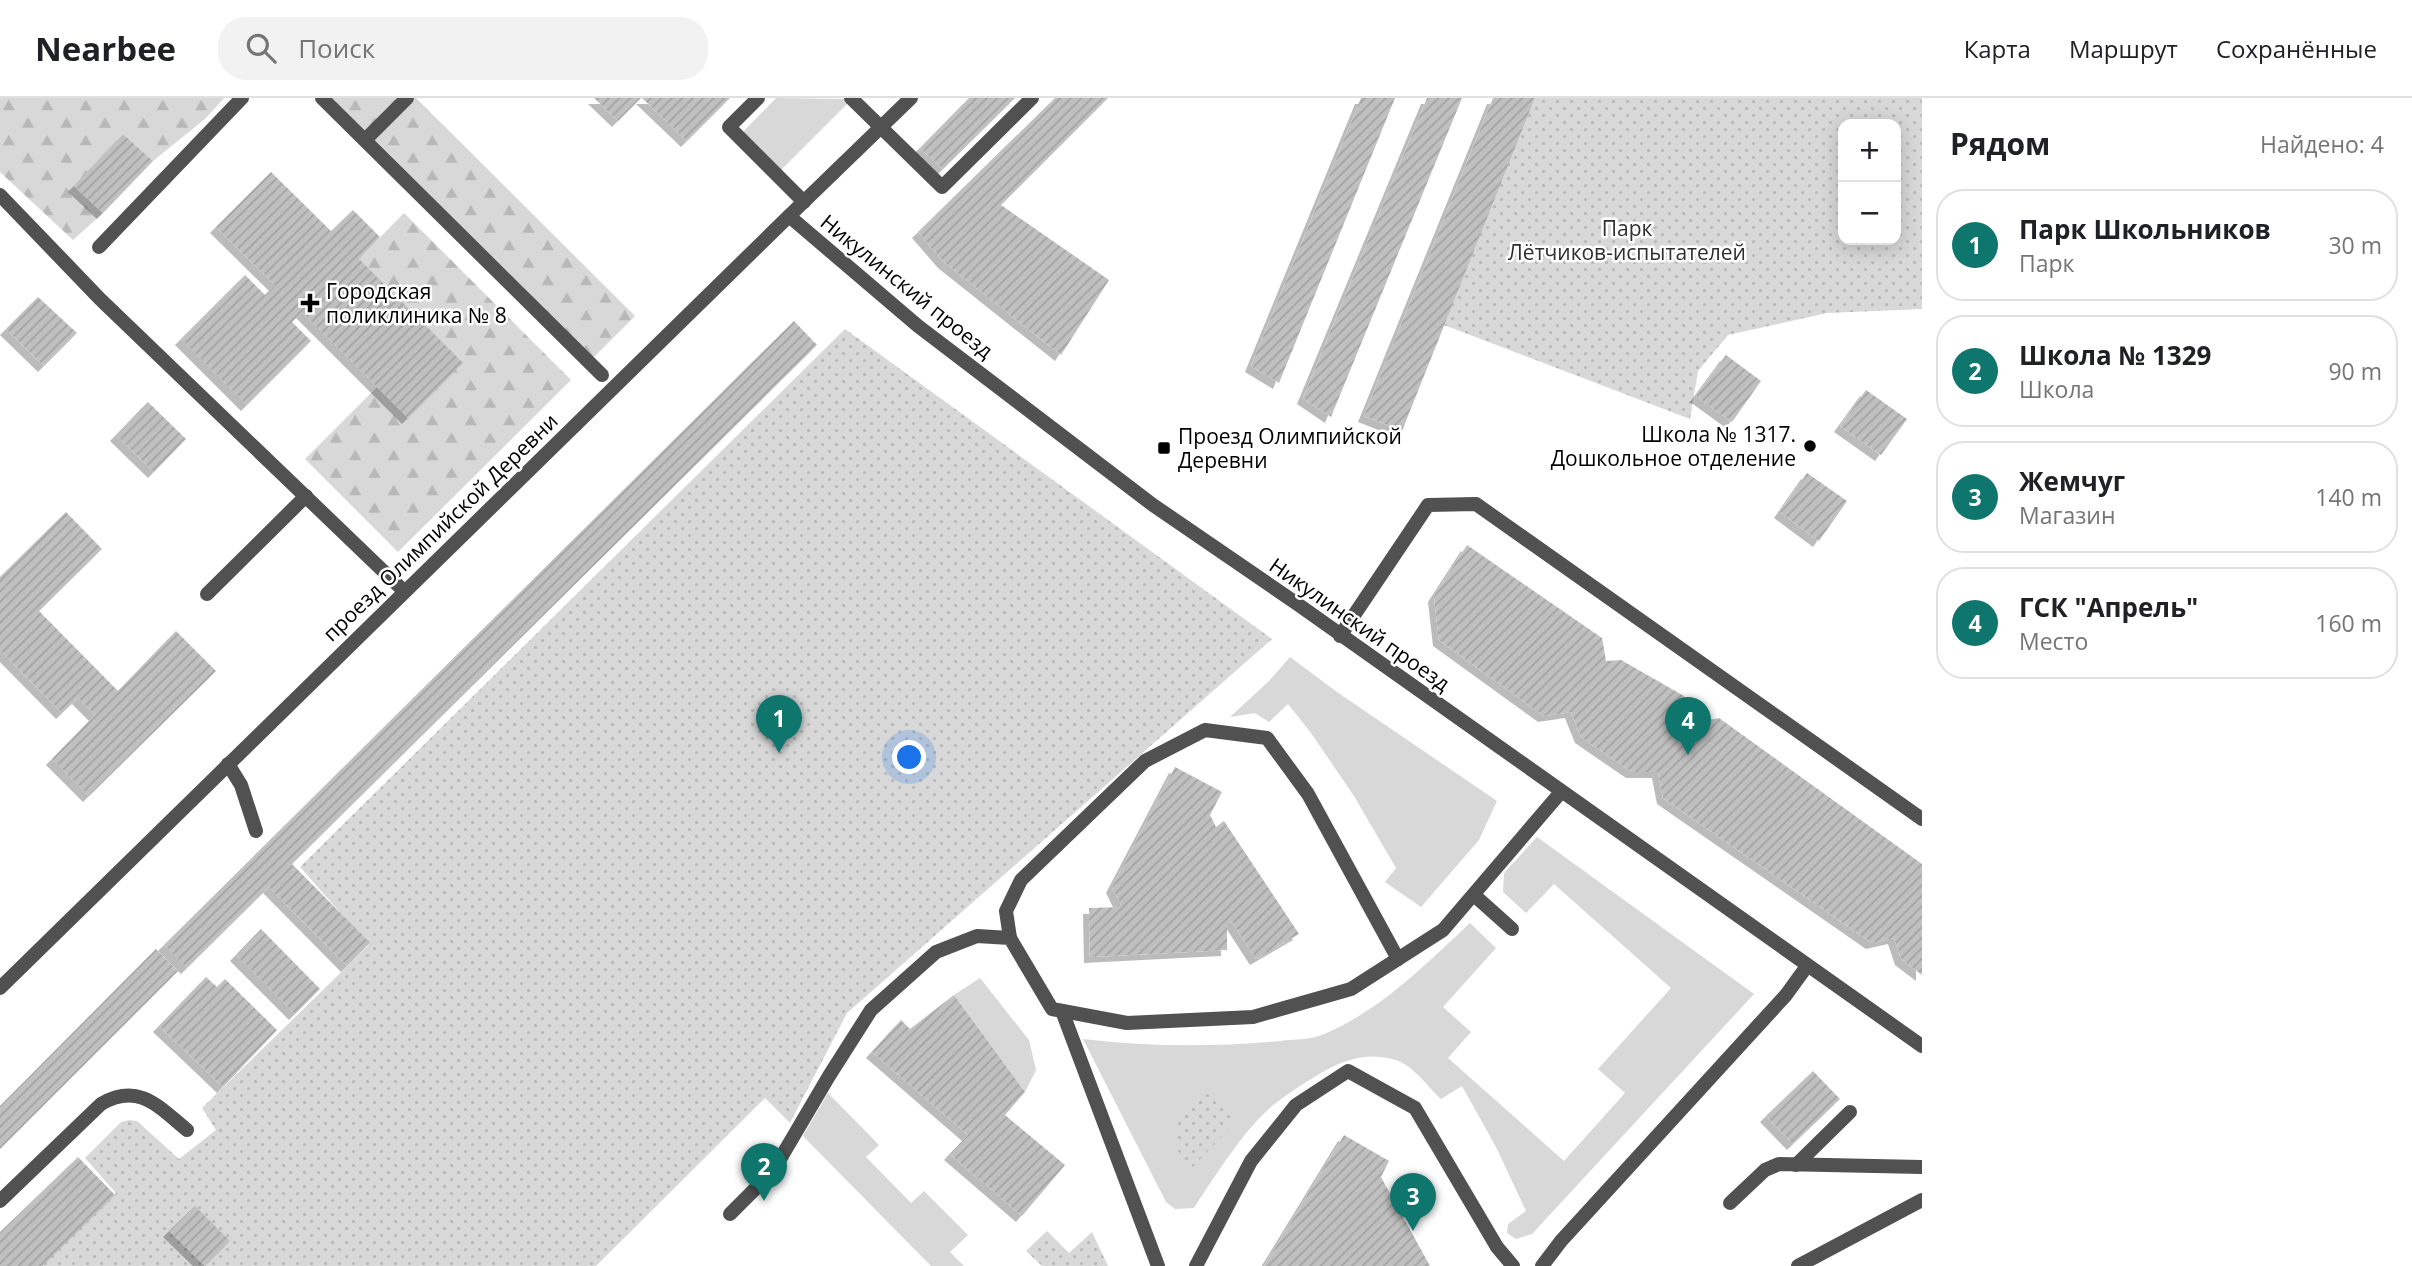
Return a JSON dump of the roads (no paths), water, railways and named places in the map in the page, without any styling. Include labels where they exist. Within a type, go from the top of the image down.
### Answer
[{"type":"street","points":[[99,247],[242,98]]},
{"type":"street","points":[[322,98],[602,375]]},
{"type":"street","points":[[365,140],[407,98]]},
{"type":"street","points":[[758,98],[729,127],[804,202]]},
{"type":"street","points":[[851,98],[942,187],[1032,98]]},
{"type":"street","name":"проезд Олимпийской Деревни","points":[[0,988],[911,98]]},
{"type":"street","points":[[0,195],[100,299],[404,591]]},
{"type":"street","name":"Никулинский проезд","points":[[789,216],[918,326],[1153,505],[1922,1046]]},
{"type":"street","points":[[207,594],[306,496]]},
{"type":"street","points":[[1340,636],[1428,505],[1476,504],[1922,818]]},
{"type":"street","points":[[1398,960],[1308,794],[1267,738],[1205,730],[1145,761],[1021,880],[1006,911],[1010,939],[1052,1009],[1127,1023],[1253,1017],[1351,989],[1398,960],[1443,930],[1561,792]]},
{"type":"street","points":[[228,764],[241,785],[256,831]]},
{"type":"street","points":[[1474,895],[1512,929]]},
{"type":"street","points":[[730,1214],[773,1171],[871,1010],[936,952],[977,936],[1010,939]]},
{"type":"street","points":[[1542,1266],[1561,1241],[1786,995],[1807,966]]},
{"type":"street","points":[[1062,1011],[1158,1266]]},
{"type":"street","points":[[1196,1266],[1251,1161],[1296,1105],[1348,1071],[1415,1108],[1497,1247],[1513,1266]]},
{"type":"street","points":[[0,1201],[101,1104],[113,1097],[132,1095],[149,1100],[187,1130]]},
{"type":"street","points":[[1796,1165],[1850,1112]]},
{"type":"street","points":[[1730,1203],[1765,1170],[1779,1164],[1922,1167]]},
{"type":"street","points":[[1798,1266],[1922,1200]]},
{"type":"place","name":"Городская поликлиника № 8","points":[[310,303]]},
{"type":"place","name":"Школа № 1317. Дошкольное отделение","points":[[1810,446]]},
{"type":"place","name":"Проезд Олимпийской Деревни","points":[[1164,448]]},
{"type":"place","name":"Парк Школьников","points":[[779,753]]},
{"type":"place","name":"ГСК \"Апрель\"","points":[[1688,755]]},
{"type":"place","name":"Школа № 1329","points":[[764,1201]]},
{"type":"place","name":"Жемчуг","points":[[1413,1231]]},
{"type":"park label","name":"Парк Лётчиков-испытателей","points":[[1627,240]]}]
